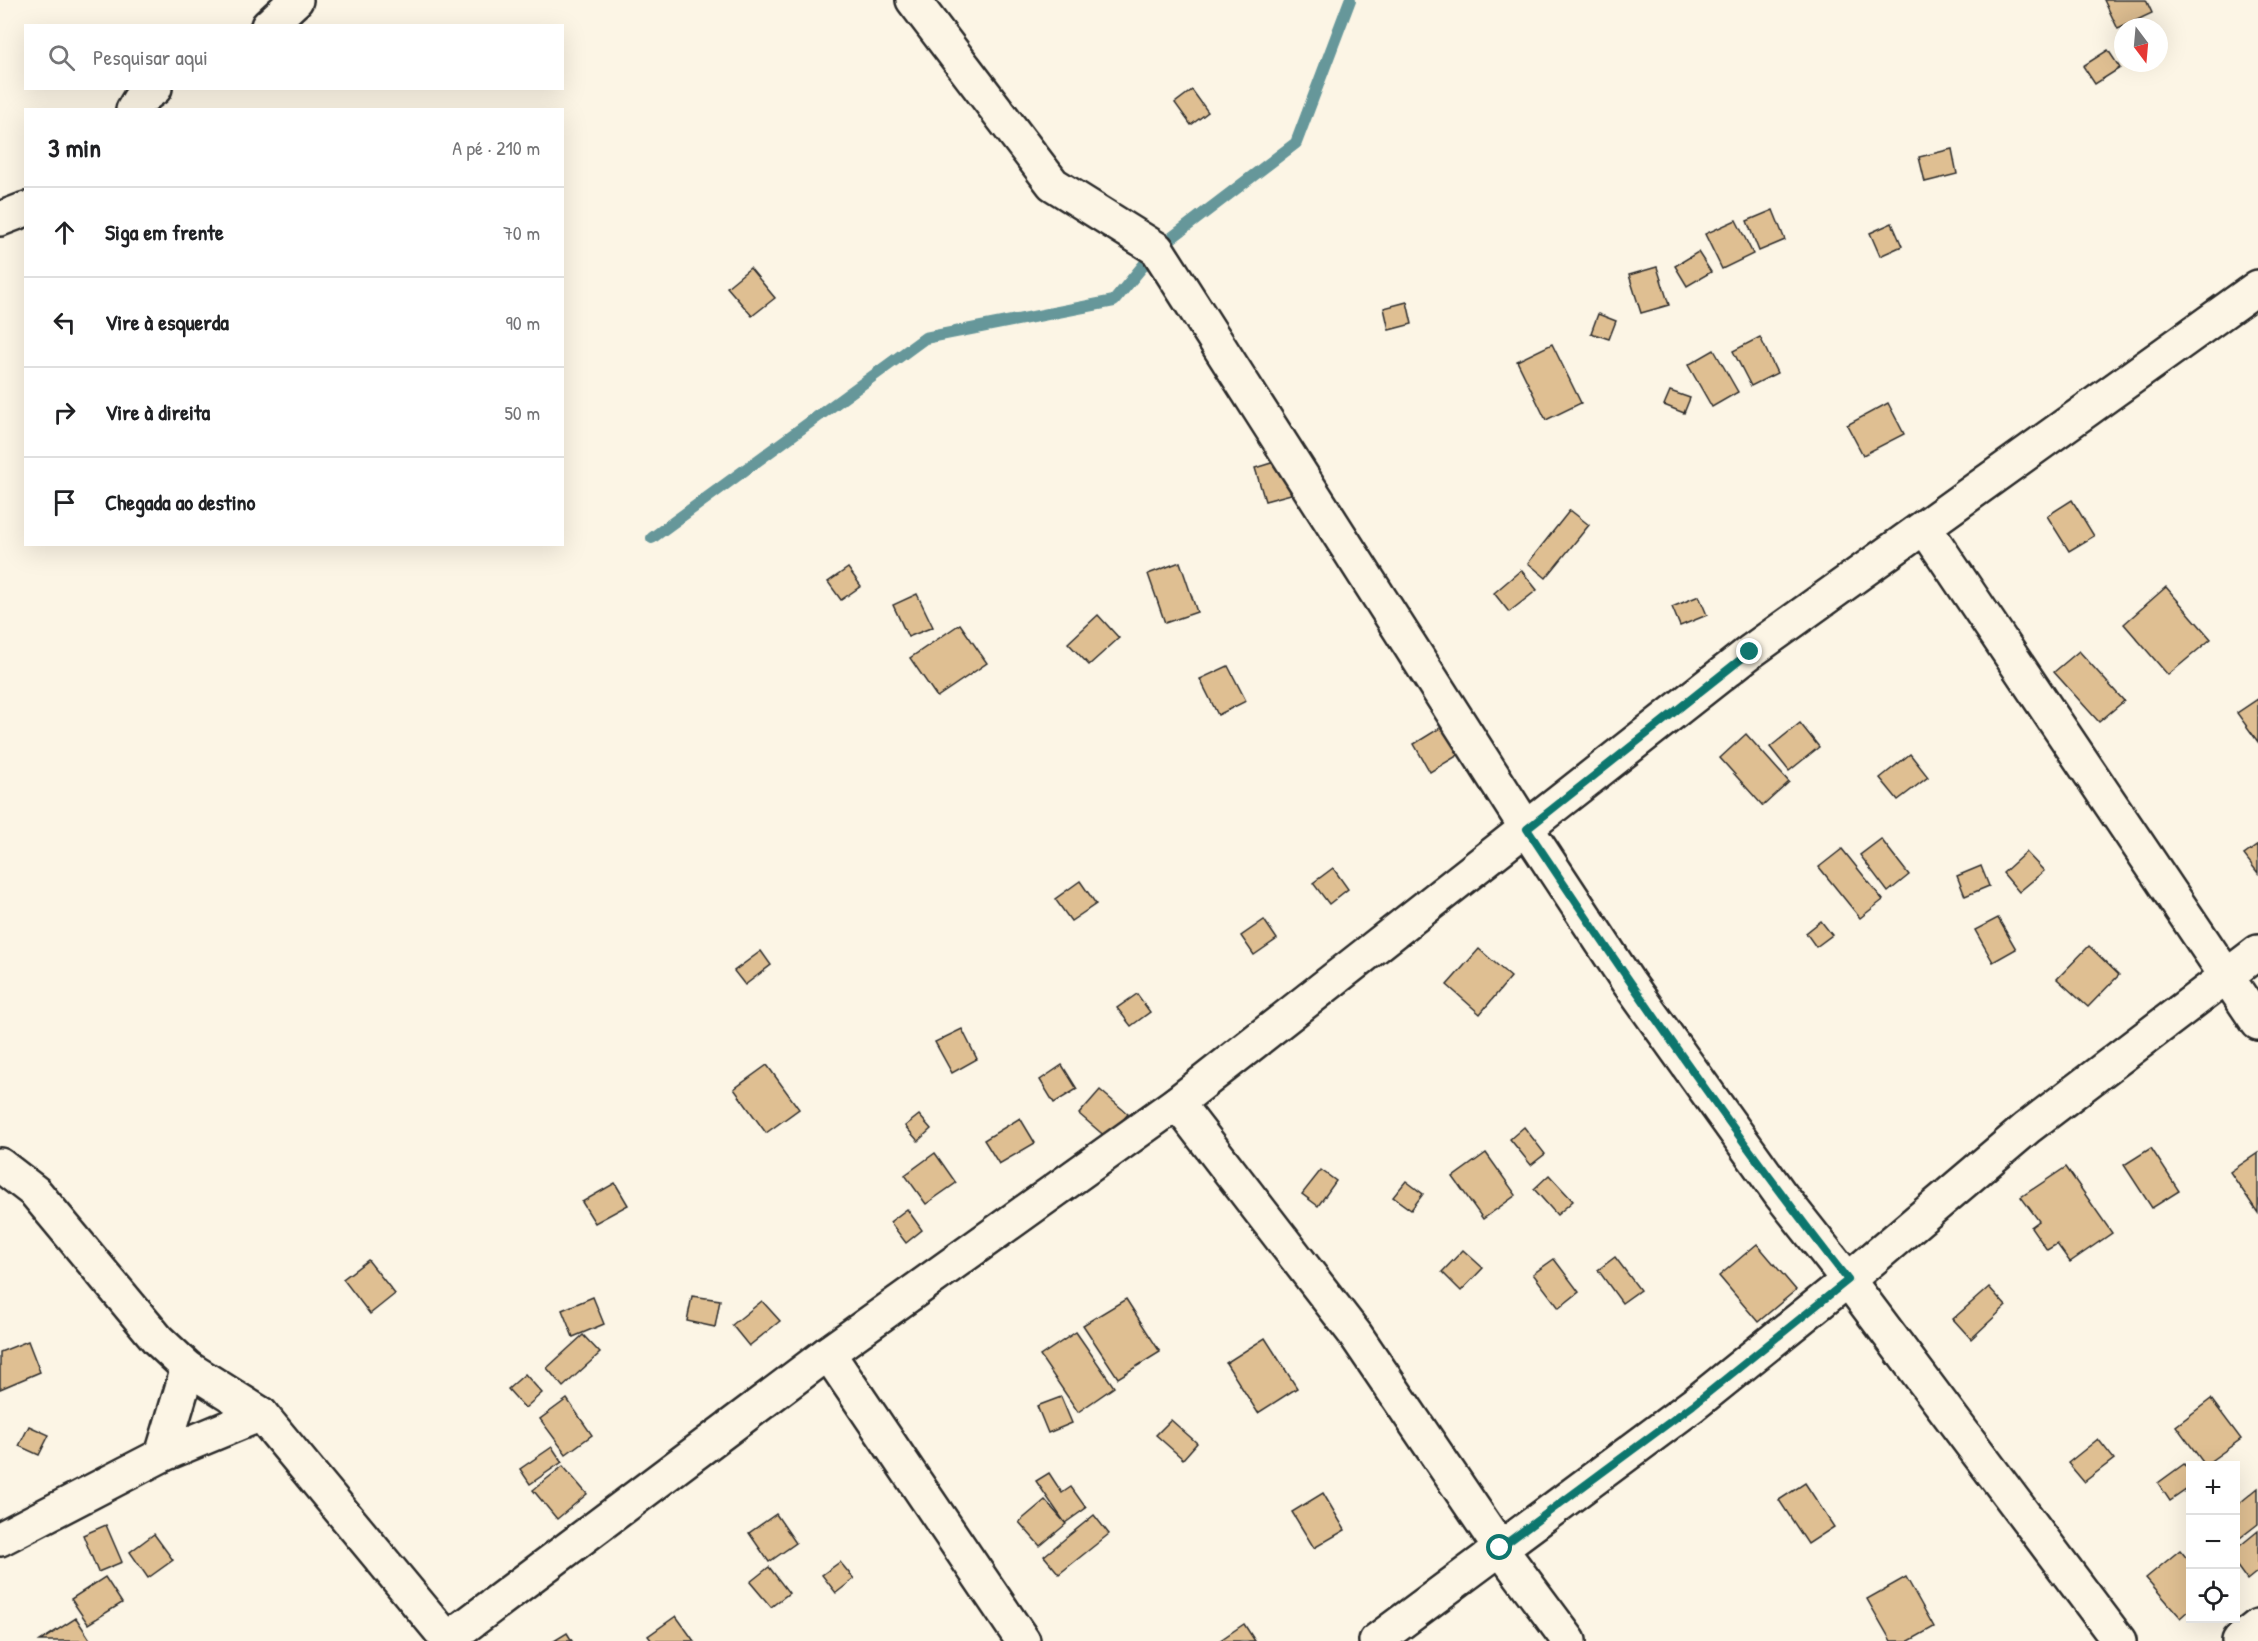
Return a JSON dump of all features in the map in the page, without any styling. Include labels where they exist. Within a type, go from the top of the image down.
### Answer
[{"type":"street","points":[[269,24],[296,0]]},
{"type":"street","points":[[913,0],[1053,184],[1157,249],[1527,829],[1628,982],[1780,1194],[1848,1280],[2119,1641]]},
{"type":"street","points":[[134,108],[152,90]]},
{"type":"street","points":[[0,219],[24,210]]},
{"type":"street","points":[[0,1165],[35,1192],[158,1340],[188,1368],[261,1414],[449,1640],[828,1353],[1177,1103],[1750,652],[2257,289]]},
{"type":"street","points":[[1925,528],[2258,1023]]},
{"type":"street","points":[[1376,1641],[1693,1405],[1848,1280],[2027,1128],[2258,952]]},
{"type":"street","points":[[1177,1103],[1356,1334],[1500,1548],[1569,1641]]},
{"type":"street","points":[[828,1353],[1023,1641]]},
{"type":"street","points":[[162,1455],[188,1368]]},
{"type":"street","points":[[0,1539],[162,1455],[261,1414]]},
{"type":"street","points":[[2239,1641],[2258,1626]]},
{"type":"building","points":[[2104,0],[2146,0],[2152,13],[2141,18],[2114,18],[2114,21]]},
{"type":"building","points":[[2108,50],[2114,59],[2114,72],[2095,84],[2083,66]]},
{"type":"building","points":[[1192,90],[1208,112],[1191,125],[1175,103]]},
{"type":"building","points":[[1952,149],[1957,174],[1925,182],[1919,157]]},
{"type":"building","points":[[1773,210],[1785,240],[1759,251],[1747,221]]},
{"type":"building","points":[[1736,220],[1753,254],[1722,269],[1705,234]]},
{"type":"building","points":[[1892,223],[1902,246],[1880,256],[1870,233]]},
{"type":"building","points":[[1698,252],[1711,272],[1687,286],[1675,266]]},
{"type":"building","points":[[1657,267],[1669,305],[1641,313],[1629,275]]},
{"type":"building","points":[[750,268],[775,298],[752,316],[727,287]]},
{"type":"building","points":[[1407,302],[1412,324],[1389,330],[1384,308]]},
{"type":"building","points":[[1598,314],[1616,321],[1609,339],[1591,333]]},
{"type":"building","points":[[1760,337],[1777,373],[1751,386],[1733,351]]},
{"type":"building","points":[[1552,344],[1581,403],[1546,420],[1517,361]]},
{"type":"building","points":[[1714,350],[1738,392],[1712,407],[1688,365]]},
{"type":"building","points":[[1670,391],[1690,398],[1684,413],[1664,405]]},
{"type":"building","points":[[1888,403],[1904,434],[1863,455],[1847,425]]},
{"type":"building","points":[[1281,460],[1291,494],[1265,501],[1255,468]]},
{"type":"building","points":[[2072,500],[2094,536],[2069,551],[2047,516]]},
{"type":"building","points":[[1570,510],[1589,525],[1546,578],[1528,563]]},
{"type":"building","points":[[1180,562],[1197,612],[1165,623],[1148,574]]},
{"type":"building","points":[[848,568],[861,586],[841,600],[828,582]]},
{"type":"building","points":[[1521,570],[1537,590],[1509,612],[1494,593]]},
{"type":"building","points":[[2166,587],[2211,639],[2168,675],[2124,624]]},
{"type":"building","points":[[917,594],[933,627],[908,637],[893,605]]},
{"type":"building","points":[[1699,596],[1707,615],[1680,626],[1672,607]]},
{"type":"building","points":[[1098,615],[1119,638],[1089,665],[1068,643]]},
{"type":"building","points":[[960,624],[987,663],[937,697],[910,658]]},
{"type":"building","points":[[2079,651],[2124,701],[2099,722],[2054,672]]},
{"type":"building","points":[[1228,666],[1246,701],[1218,715],[1200,679]]},
{"type":"building","points":[[2258,699],[2258,742],[2237,713]]},
{"type":"building","points":[[1448,723],[1465,751],[1430,772],[1414,744]]},
{"type":"building","points":[[1800,723],[1819,747],[1789,771],[1770,747]]},
{"type":"building","points":[[1746,734],[1789,782],[1763,806],[1720,758]]},
{"type":"building","points":[[1910,754],[1928,777],[1898,800],[1880,778]]},
{"type":"building","points":[[1881,839],[1909,875],[1888,892],[1860,855]]},
{"type":"building","points":[[2258,845],[2258,873],[2244,855]]},
{"type":"building","points":[[1842,849],[1883,900],[1860,918],[1819,867]]},
{"type":"building","points":[[2026,852],[2044,871],[2019,892],[2003,873]]},
{"type":"building","points":[[1981,866],[1989,886],[1965,896],[1957,876]]},
{"type":"building","points":[[1333,868],[1348,889],[1329,904],[1313,883]]},
{"type":"building","points":[[1080,881],[1096,904],[1071,921],[1055,899]]},
{"type":"building","points":[[1998,918],[2016,949],[1993,962],[1975,930]]},
{"type":"building","points":[[1264,920],[1277,939],[1254,955],[1241,936]]},
{"type":"building","points":[[1821,921],[1832,935],[1816,947],[1806,933]]},
{"type":"building","points":[[2089,946],[2119,975],[2088,1007],[2057,979]]},
{"type":"building","points":[[1479,949],[1511,977],[1480,1014],[1447,985]]},
{"type":"building","points":[[761,951],[771,965],[745,985],[734,971]]},
{"type":"building","points":[[1137,994],[1150,1012],[1131,1026],[1117,1008]]},
{"type":"building","points":[[962,1029],[977,1059],[952,1073],[935,1042]]},
{"type":"building","points":[[767,1065],[799,1109],[766,1133],[734,1089]]},
{"type":"building","points":[[1062,1065],[1077,1089],[1054,1103],[1040,1080]]},
{"type":"building","points":[[1100,1090],[1128,1114],[1107,1138],[1079,1114]]},
{"type":"building","points":[[919,1115],[931,1129],[918,1141],[905,1126]]},
{"type":"building","points":[[1020,1118],[1035,1143],[999,1164],[984,1140]]},
{"type":"building","points":[[1524,1127],[1545,1154],[1531,1165],[1510,1139]]},
{"type":"building","points":[[2151,1148],[2179,1191],[2152,1208],[2124,1165]]},
{"type":"building","points":[[935,1153],[956,1183],[926,1204],[905,1175]]},
{"type":"building","points":[[1486,1153],[1516,1195],[1483,1219],[1453,1177]]},
{"type":"building","points":[[2258,1153],[2258,1213],[2230,1172]]},
{"type":"building","points":[[2066,1167],[2112,1233],[2070,1262],[2057,1244],[2047,1250],[2031,1227],[2039,1221],[2021,1197]]},
{"type":"building","points":[[1321,1170],[1336,1181],[1318,1206],[1302,1194]]},
{"type":"building","points":[[1549,1175],[1573,1201],[1557,1215],[1534,1189]]},
{"type":"building","points":[[1406,1181],[1423,1194],[1411,1210],[1393,1197]]},
{"type":"building","points":[[615,1183],[628,1205],[595,1223],[582,1202]]},
{"type":"building","points":[[907,1209],[922,1230],[906,1243],[890,1222]]},
{"type":"building","points":[[1757,1244],[1796,1290],[1758,1322],[1719,1276]]},
{"type":"building","points":[[1463,1250],[1483,1268],[1461,1291],[1442,1272]]},
{"type":"building","points":[[1615,1257],[1640,1290],[1622,1303],[1598,1270]]},
{"type":"building","points":[[1554,1259],[1579,1292],[1559,1308],[1533,1274]]},
{"type":"building","points":[[368,1260],[395,1294],[370,1314],[343,1279]]},
{"type":"building","points":[[1989,1287],[2006,1306],[1971,1339],[1953,1319]]},
{"type":"building","points":[[692,1296],[720,1300],[715,1327],[687,1321]]},
{"type":"building","points":[[593,1297],[604,1324],[573,1337],[562,1310]]},
{"type":"building","points":[[1126,1299],[1160,1352],[1118,1378],[1083,1325]]},
{"type":"building","points":[[762,1301],[780,1321],[749,1346],[732,1325]]},
{"type":"building","points":[[1076,1332],[1114,1387],[1078,1412],[1040,1356]]},
{"type":"building","points":[[583,1335],[600,1353],[563,1387],[547,1368]]},
{"type":"building","points":[[1265,1338],[1297,1388],[1258,1413],[1226,1363]]},
{"type":"building","points":[[28,1341],[40,1372],[0,1389],[0,1352]]},
{"type":"building","points":[[525,1374],[542,1393],[525,1408],[508,1389]]},
{"type":"building","points":[[1061,1397],[1072,1423],[1048,1433],[1037,1406]]},
{"type":"building","points":[[567,1399],[592,1435],[566,1454],[540,1419]]},
{"type":"building","points":[[2211,1399],[2241,1439],[2211,1461],[2202,1461],[2176,1426]]},
{"type":"building","points":[[1171,1420],[1197,1443],[1183,1459],[1156,1435]]},
{"type":"building","points":[[29,1426],[49,1435],[39,1455],[19,1446]]},
{"type":"building","points":[[2098,1439],[2114,1459],[2084,1482],[2068,1463]]},
{"type":"building","points":[[552,1447],[562,1462],[530,1484],[520,1469]]},
{"type":"building","points":[[2184,1464],[2186,1467],[2186,1490],[2170,1501],[2158,1483]]},
{"type":"building","points":[[563,1466],[587,1494],[557,1519],[533,1490]]},
{"type":"building","points":[[1049,1473],[1062,1493],[1071,1487],[1086,1508],[1065,1523],[1036,1481]]},
{"type":"building","points":[[1805,1483],[1834,1527],[1808,1544],[1779,1500]]},
{"type":"building","points":[[2258,1488],[2258,1524],[2240,1538],[2240,1515],[2240,1503]]},
{"type":"building","points":[[1323,1493],[1345,1530],[1314,1548],[1292,1512]]},
{"type":"building","points":[[1045,1500],[1066,1524],[1040,1546],[1019,1522]]},
{"type":"building","points":[[776,1514],[796,1543],[769,1562],[749,1533]]},
{"type":"building","points":[[1094,1515],[1109,1534],[1059,1574],[1044,1556]]},
{"type":"building","points":[[106,1525],[122,1562],[98,1572],[83,1535]]},
{"type":"building","points":[[2258,1531],[2258,1571],[2247,1580],[2240,1570],[2240,1546]]},
{"type":"building","points":[[154,1534],[173,1560],[148,1578],[130,1552]]},
{"type":"building","points":[[2180,1550],[2186,1557],[2186,1614],[2181,1618],[2146,1578]]},
{"type":"building","points":[[840,1562],[854,1579],[836,1593],[822,1575]]},
{"type":"building","points":[[769,1567],[789,1593],[771,1607],[750,1582]]},
{"type":"building","points":[[105,1577],[122,1603],[88,1624],[71,1599]]},
{"type":"building","points":[[1906,1577],[1934,1627],[1909,1641],[1891,1641],[1867,1599]]},
{"type":"building","points":[[676,1616],[694,1641],[652,1641],[648,1636]]},
{"type":"building","points":[[76,1618],[91,1641],[40,1641]]},
{"type":"building","points":[[1244,1624],[1255,1641],[1219,1641]]},
{"type":"building","points":[[567,1633],[572,1641],[554,1641]]},
{"type":"waterway","points":[[652,538],[925,338],[1114,301],[1157,249],[1296,143],[1350,0]]},
{"type":"route","points":[[1500,1548],[1693,1405],[1848,1280],[1780,1194],[1628,982],[1527,829],[1750,652]]}]
